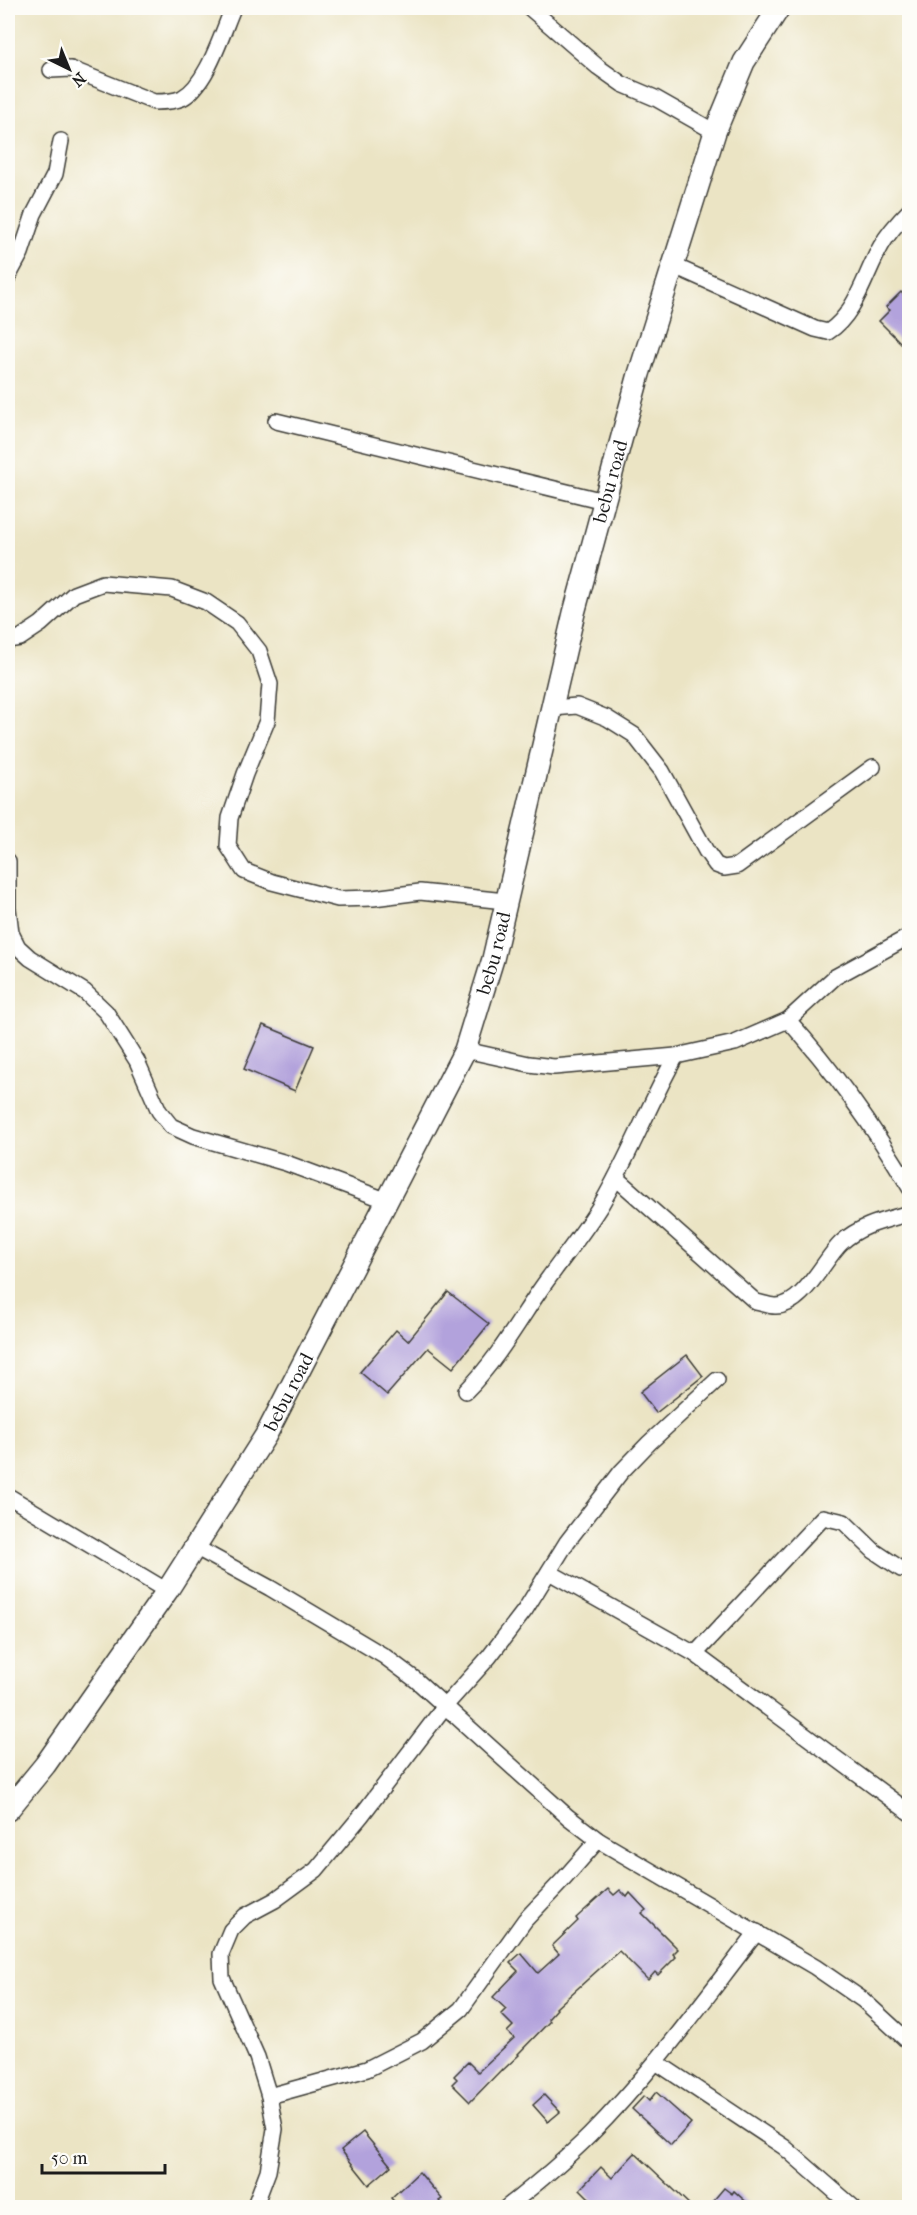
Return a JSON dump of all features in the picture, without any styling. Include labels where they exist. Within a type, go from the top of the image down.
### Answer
[{"type":"street","points":[[51,70],[71,69],[154,102],[168,102],[182,97],[201,80],[232,8]]},
{"type":"street","points":[[530,8],[598,67],[622,84],[655,98],[715,132]]},
{"type":"street","name":"bebu road","points":[[8,1810],[45,1765],[167,1591],[266,1435],[465,1050],[493,959],[574,613],[639,374],[715,132],[744,62],[779,8]]},
{"type":"street","points":[[8,277],[21,252],[34,214],[55,174],[61,141]]},
{"type":"street","points":[[672,265],[814,329],[828,332],[839,326],[881,245],[909,210]]},
{"type":"street","points":[[276,421],[604,501]]},
{"type":"street","points":[[8,640],[20,638],[41,624],[74,594],[103,583],[172,589],[206,602],[237,623],[259,651],[270,684],[267,721],[244,774],[230,818],[228,846],[244,870],[272,882],[338,898],[373,898],[420,892],[505,902]]},
{"type":"street","points":[[553,708],[577,706],[607,718],[634,735],[662,771],[706,851],[716,865],[724,868],[737,866],[873,766]]},
{"type":"street","points":[[8,861],[8,908],[11,933],[18,947],[30,958],[85,992],[106,1012],[137,1061],[159,1111],[171,1126],[193,1136],[286,1162],[388,1201]]},
{"type":"street","points":[[465,1050],[554,1067],[676,1056],[735,1042],[788,1020],[835,977],[909,936]]},
{"type":"street","points":[[788,1020],[817,1053],[909,1188]]},
{"type":"street","points":[[466,1391],[485,1372],[552,1271],[601,1205],[660,1083],[676,1056]]},
{"type":"street","points":[[616,1178],[756,1302],[777,1306],[793,1300],[814,1280],[841,1243],[869,1224],[909,1213]]},
{"type":"street","points":[[254,2208],[268,2171],[275,2129],[269,2096],[257,2057],[222,1978],[221,1954],[231,1930],[245,1916],[274,1900],[316,1870],[361,1816],[445,1706],[489,1657],[525,1610],[567,1542],[621,1472],[717,1380]]},
{"type":"street","points":[[8,1496],[167,1591]]},
{"type":"street","points":[[695,1654],[824,1517],[844,1522],[874,1551],[901,1569],[909,1569]]},
{"type":"street","points":[[195,1547],[270,1588],[384,1656],[445,1706],[568,1817],[598,1840],[815,1966],[863,2000],[909,2043]]},
{"type":"street","points":[[549,1572],[695,1654],[909,1814]]},
{"type":"street","points":[[269,2096],[367,2069],[422,2041],[461,2009],[525,1920],[598,1840]]},
{"type":"street","points":[[506,2208],[590,2135],[656,2062],[757,1932]]},
{"type":"street","points":[[656,2062],[784,2147],[854,2208]]},
{"type":"building","points":[[901,292],[909,300],[909,351],[879,321],[890,310],[886,307]]},
{"type":"building","points":[[263,1025],[314,1046],[295,1091],[244,1069]]},
{"type":"building","points":[[448,1292],[489,1324],[453,1368],[428,1348],[387,1395],[360,1372],[396,1330],[408,1341]]},
{"type":"building","points":[[687,1355],[703,1376],[656,1413],[640,1392]]},
{"type":"building","points":[[608,1889],[614,1895],[620,1890],[627,1897],[630,1893],[646,1910],[642,1913],[678,1949],[673,1954],[676,1957],[658,1975],[655,1972],[648,1980],[619,1951],[556,2008],[548,2019],[550,2021],[519,2055],[470,2102],[452,2084],[457,2079],[454,2076],[468,2062],[478,2072],[514,2038],[507,2032],[513,2026],[501,2014],[506,2009],[493,1997],[518,1971],[510,1963],[521,1953],[538,1973],[559,1954],[552,1946],[578,1921],[576,1918]]},
{"type":"building","points":[[656,2092],[691,2123],[671,2145],[632,2109],[644,2096],[649,2101]]},
{"type":"building","points":[[544,2095],[560,2112],[548,2122],[533,2105]]},
{"type":"building","points":[[363,2132],[391,2166],[369,2185],[341,2150]]},
{"type":"building","points":[[635,2153],[693,2208],[599,2208],[580,2189],[601,2167],[612,2178]]},
{"type":"building","points":[[419,2172],[442,2199],[439,2201],[445,2208],[400,2208],[391,2198]]},
{"type":"building","points":[[724,2188],[732,2194],[734,2191],[753,2208],[707,2208]]}]
